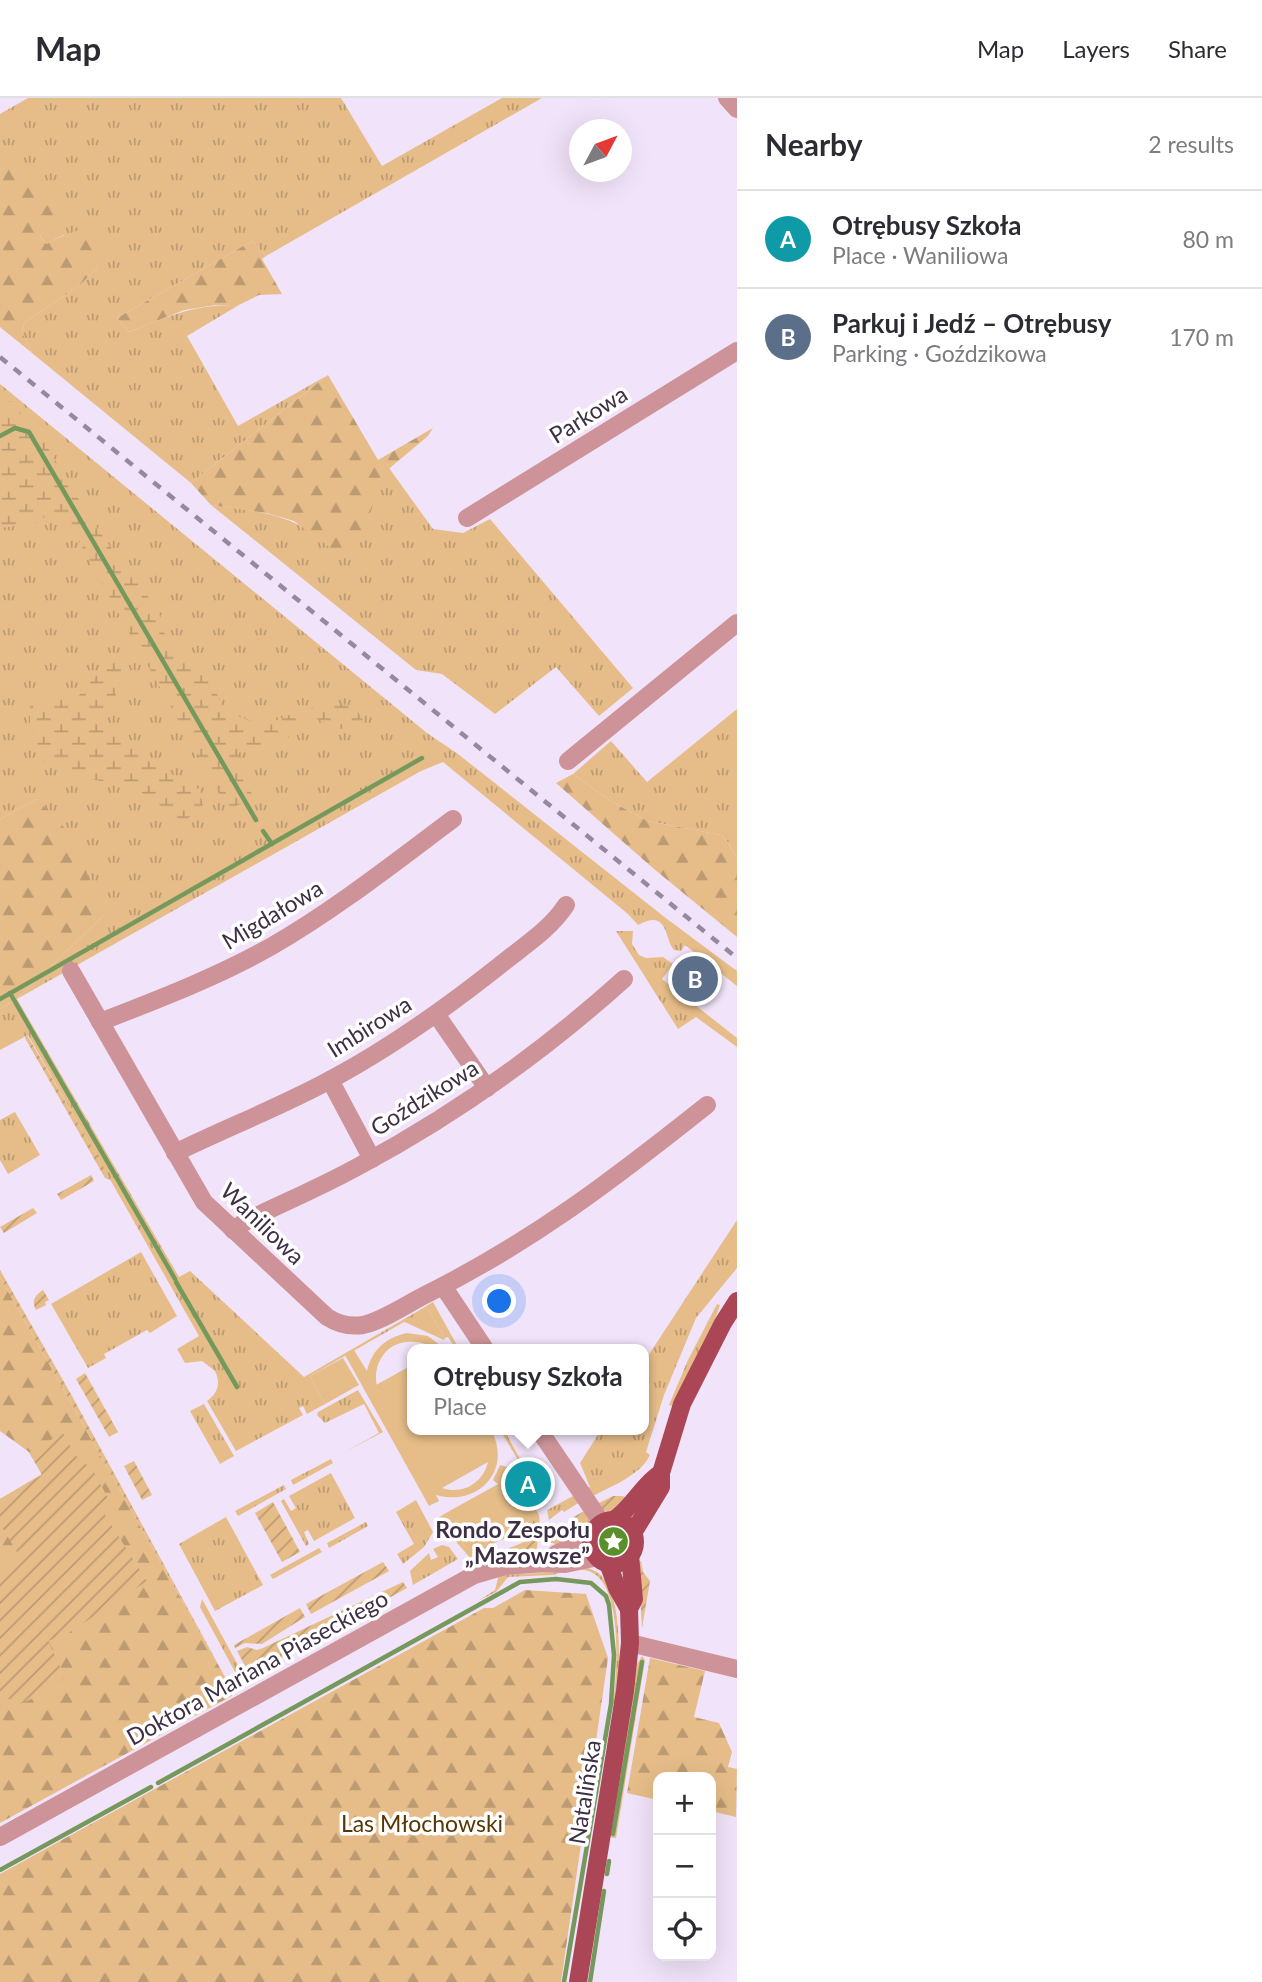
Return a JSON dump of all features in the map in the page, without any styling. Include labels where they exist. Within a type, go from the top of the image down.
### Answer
[{"type":"main road","points":[[633,1533],[659,1492],[663,1481],[661,1472],[682,1404],[737,1301]]},
{"type":"main road","points":[[603,1527],[625,1524],[633,1533],[635,1542],[630,1555],[620,1562],[603,1560],[592,1548],[603,1527],[631,1506],[661,1472]]},
{"type":"main road","name":"Natalińska","points":[[629,1609],[634,1600],[630,1555]]},
{"type":"main road","name":"Natalińska","points":[[578,1982],[623,1705],[630,1643],[629,1609],[603,1560]]},
{"type":"street","points":[[727,98],[737,109]]},
{"type":"street","name":"Parkowa","points":[[467,518],[737,351]]},
{"type":"street","points":[[568,761],[737,623]]},
{"type":"street","name":"Migdałowa","points":[[100,1022],[181,991],[273,945],[354,893],[453,819]]},
{"type":"street","name":"Imbirowa","points":[[175,1153],[330,1080],[436,1013],[550,924],[566,905]]},
{"type":"street","name":"Waniliowa","points":[[71,971],[204,1202],[327,1317],[340,1324],[352,1326],[368,1323],[443,1286],[546,1227],[597,1192],[707,1105]]},
{"type":"street","name":"Goździkowa","points":[[233,1230],[372,1159],[434,1123],[552,1040],[624,979]]},
{"type":"street","points":[[436,1013],[486,1088]]},
{"type":"street","points":[[330,1080],[372,1159]]},
{"type":"street","points":[[443,1286],[482,1344]]},
{"type":"street","points":[[542,1435],[603,1527]]},
{"type":"street","name":"Doktora Mariana Piaseckiego","points":[[546,1563],[556,1554],[603,1527]]},
{"type":"street","name":"Doktora Mariana Piaseckiego","points":[[0,1837],[467,1578],[499,1567],[603,1560]]},
{"type":"street","points":[[630,1643],[737,1669]]},
{"type":"green space","points":[[28,98],[341,98],[382,166],[502,98],[542,98],[266,256],[252,241],[117,318],[129,332],[195,309],[239,305],[187,336],[238,426],[328,375],[191,483],[32,353],[22,332],[24,323],[81,284],[96,269],[105,246],[63,235],[47,244],[40,237],[48,225],[2,169],[0,170],[0,114]]},
{"type":"green space","points":[[10,165],[41,179],[58,199],[61,207],[40,237],[47,244],[71,232],[87,230],[101,237],[106,246],[96,269],[81,284],[24,323],[22,332],[32,353],[0,327],[0,170]]},
{"type":"green space","points":[[252,241],[266,256],[262,259],[282,294],[259,295],[239,305],[184,310],[129,332],[117,318]]},
{"type":"green space","points":[[328,375],[378,460],[433,428],[428,436],[385,472],[359,543],[343,557],[294,521],[267,513],[211,505],[191,483]]},
{"type":"green space","points":[[0,384],[427,733],[458,754],[737,971],[737,986],[685,945],[681,951],[674,950],[660,923],[655,920],[638,925],[443,762],[421,771],[17,999],[103,916],[37,799],[0,819]]},
{"type":"green space","points":[[10,401],[45,443],[88,515],[158,609],[165,636],[209,676],[225,712],[264,725],[318,706],[341,704],[354,705],[364,722],[341,729],[311,717],[288,738],[238,753],[253,798],[228,810],[66,518],[49,513],[37,523],[0,528],[0,405]]},
{"type":"green space","points":[[389,468],[433,529],[463,533],[490,519],[633,688],[599,716],[556,667],[495,714],[442,674],[416,670],[211,505],[275,516],[312,532]]},
{"type":"green space","points":[[116,659],[125,669],[106,722],[150,762],[199,789],[203,805],[184,822],[133,787],[74,776],[45,764],[30,723],[30,696],[75,700],[97,675]]},
{"type":"green space","points":[[737,709],[737,858],[721,835],[648,821],[612,802],[573,774],[611,741],[647,782]]},
{"type":"green space","points":[[573,774],[612,802],[648,821],[721,835],[737,858],[737,937],[556,783]]},
{"type":"green space","points":[[37,799],[74,838],[103,916],[17,999],[0,1009],[0,819]]},
{"type":"green space","points":[[616,931],[633,931],[632,944],[639,955],[646,958],[663,957],[673,964],[662,979],[737,1038],[737,1047],[696,1017],[678,1029]]},
{"type":"green space","points":[[17,999],[179,1277],[190,1271],[304,1377],[425,1307],[409,1324],[404,1322],[310,1376],[325,1404],[307,1414],[303,1406],[299,1408],[303,1415],[236,1451],[207,1401],[217,1388],[215,1371],[202,1361],[185,1363],[177,1349],[199,1336],[28,1035],[0,1050],[0,1009]]},
{"type":"green space","points":[[27,1035],[111,1180],[105,1178],[25,1038]]},
{"type":"green space","points":[[15,1112],[40,1155],[8,1174],[0,1160],[0,1120]]},
{"type":"green space","points":[[91,1175],[94,1181],[61,1200],[57,1194]]},
{"type":"green space","points":[[33,1208],[37,1213],[4,1233],[0,1227]]},
{"type":"green space","points":[[737,1220],[737,1268],[696,1318],[664,1395],[646,1452],[650,1455],[632,1475],[591,1497],[587,1489],[590,1487],[580,1463],[598,1435],[649,1435],[649,1354]]},
{"type":"green space","points":[[141,1252],[177,1316],[150,1333],[147,1330],[104,1354],[106,1358],[88,1368],[51,1304]]},
{"type":"green space","points":[[0,1270],[72,1396],[230,1686],[0,1277]]},
{"type":"green space","points":[[0,1277],[230,1686],[232,1696],[181,1723],[178,1722],[164,1730],[164,1733],[0,1823],[0,1499],[42,1474],[29,1452],[0,1431]]},
{"type":"green space","points":[[43,1290],[49,1300],[45,1302],[46,1305],[36,1310],[35,1298]]},
{"type":"green space","points":[[433,1302],[456,1344],[453,1344],[448,1337],[445,1338],[426,1306]]},
{"type":"green space","points":[[717,1304],[720,1305],[713,1325],[672,1406],[669,1405],[688,1360]]},
{"type":"green space","points":[[426,1306],[445,1338],[444,1340],[409,1324]]},
{"type":"green space","points":[[407,1333],[428,1336],[438,1344],[403,1342],[394,1346],[381,1358],[376,1376],[377,1385],[380,1395],[407,1381],[407,1435],[493,1435],[498,1459],[488,1482],[478,1490],[465,1496],[436,1495],[439,1501],[429,1506],[345,1355],[354,1350],[367,1371],[372,1357],[386,1342]],"holes":[[[488,1462],[482,1476],[471,1486],[457,1490],[442,1488]]]},
{"type":"green space","points":[[343,1358],[359,1385],[325,1404],[310,1376]]},
{"type":"green space","points":[[407,1368],[407,1381],[380,1396],[376,1385]]},
{"type":"green space","points":[[85,1373],[118,1432],[109,1437],[76,1379]]},
{"type":"green space","points":[[358,1390],[383,1432],[343,1453],[379,1433],[364,1404],[325,1423],[317,1415]]},
{"type":"green space","points":[[204,1404],[234,1456],[220,1464],[190,1411]]},
{"type":"green space","points":[[63,1433],[75,1455],[93,1470],[110,1502],[105,1515],[147,1581],[67,1634],[48,1641],[65,1677],[49,1691],[20,1704],[0,1692],[0,1571],[21,1559],[0,1524],[0,1499],[42,1475],[29,1452]]},
{"type":"green space","points":[[503,1435],[507,1435],[525,1468],[516,1474],[539,1515],[540,1525],[494,1543],[472,1560],[436,1519],[446,1513],[466,1548],[509,1478],[498,1484],[493,1480],[500,1465],[513,1469],[521,1465]]},
{"type":"green space","points":[[331,1459],[333,1463],[293,1485],[291,1480]]},
{"type":"green space","points":[[134,1461],[152,1495],[142,1500],[124,1466]]},
{"type":"green space","points":[[331,1473],[355,1518],[314,1541],[308,1530],[304,1532],[309,1544],[306,1546],[281,1501],[284,1499],[291,1511],[296,1508],[289,1496]]},
{"type":"green space","points":[[509,1478],[529,1513],[466,1548],[446,1513]]},
{"type":"green space","points":[[284,1485],[286,1489],[238,1516],[235,1511]]},
{"type":"green space","points":[[575,1495],[580,1502],[564,1512],[562,1510],[549,1520],[547,1510]]},
{"type":"green space","points":[[613,1496],[631,1499],[610,1512],[597,1504]]},
{"type":"green space","points":[[416,1500],[433,1532],[424,1547],[403,1564],[397,1554],[414,1544],[396,1512]]},
{"type":"green space","points":[[273,1502],[300,1552],[282,1562],[255,1513]]},
{"type":"green space","points":[[586,1510],[590,1523],[582,1535],[560,1546],[550,1542],[549,1530],[556,1527],[563,1535],[571,1534],[576,1527],[572,1518]]},
{"type":"green space","points":[[226,1517],[263,1585],[215,1611],[179,1544]]},
{"type":"green space","points":[[366,1522],[368,1526],[329,1548],[327,1543]]},
{"type":"green space","points":[[613,1533],[619,1536],[622,1542],[619,1548],[613,1551],[607,1548],[604,1542],[607,1536]]},
{"type":"green space","points":[[538,1536],[537,1548],[532,1554],[494,1560],[496,1554]]},
{"type":"green space","points":[[442,1545],[449,1547],[458,1559],[413,1585],[410,1571],[429,1553],[431,1560],[438,1557],[433,1549]]},
{"type":"green space","points":[[319,1548],[322,1552],[273,1579],[270,1575]]},
{"type":"green space","points":[[638,1561],[641,1561],[643,1572],[650,1581],[642,1628]]},
{"type":"green space","points":[[383,1562],[389,1571],[311,1614],[306,1604]]},
{"type":"green space","points":[[584,1567],[601,1576],[610,1589],[614,1603],[619,1638],[617,1704],[613,1704],[616,1650],[612,1607],[606,1589],[597,1576],[580,1570],[552,1575],[508,1577],[496,1592],[478,1601],[495,1590],[499,1575]]},
{"type":"green space","points":[[403,1582],[407,1588],[250,1675],[237,1651],[247,1647],[257,1650],[263,1648]]},
{"type":"green space","name":"Las Młochowski","points":[[525,1590],[586,1594],[608,1658],[561,1982],[0,1982],[0,1874],[484,1608],[493,1608]]},
{"type":"green space","points":[[202,1599],[245,1678],[240,1681],[200,1607]]},
{"type":"green space","points":[[300,1608],[305,1617],[262,1644],[245,1643],[235,1648],[234,1645]]},
{"type":"green space","points":[[642,1656],[645,1660],[616,1838],[609,1837],[637,1664]]},
{"type":"green space","points":[[650,1658],[705,1671],[694,1717],[719,1723],[732,1752],[728,1767],[737,1769],[736,1817],[716,1812],[716,1772],[653,1772],[653,1799],[627,1793]]},
{"type":"waterway","points":[[0,436],[15,428],[29,432],[256,820]]},
{"type":"waterway","points":[[0,999],[422,758]]},
{"type":"waterway","points":[[263,831],[272,844]]},
{"type":"waterway","points":[[10,993],[175,1279]]},
{"type":"waterway","points":[[176,1282],[237,1387]]},
{"type":"waterway","points":[[158,1783],[520,1582],[556,1579],[591,1583],[606,1596],[609,1605],[614,1655],[611,1704],[564,1982]]},
{"type":"waterway","points":[[613,1834],[642,1662]]},
{"type":"waterway","points":[[0,1870],[151,1787]]},
{"type":"waterway","points":[[607,1874],[609,1861]]},
{"type":"waterway","points":[[590,1982],[604,1891]]},
{"type":"railway","points":[[0,357],[737,958]]},
{"type":"place","name":"Parkuj i Jedź – Otrębusy","points":[[695,979]]},
{"type":"place","name":"Otrębusy Szkoła","points":[[528,1484]]},
{"type":"place","name":"Rondo Zespołu „Mazowsze”","points":[[613,1542]]}]
